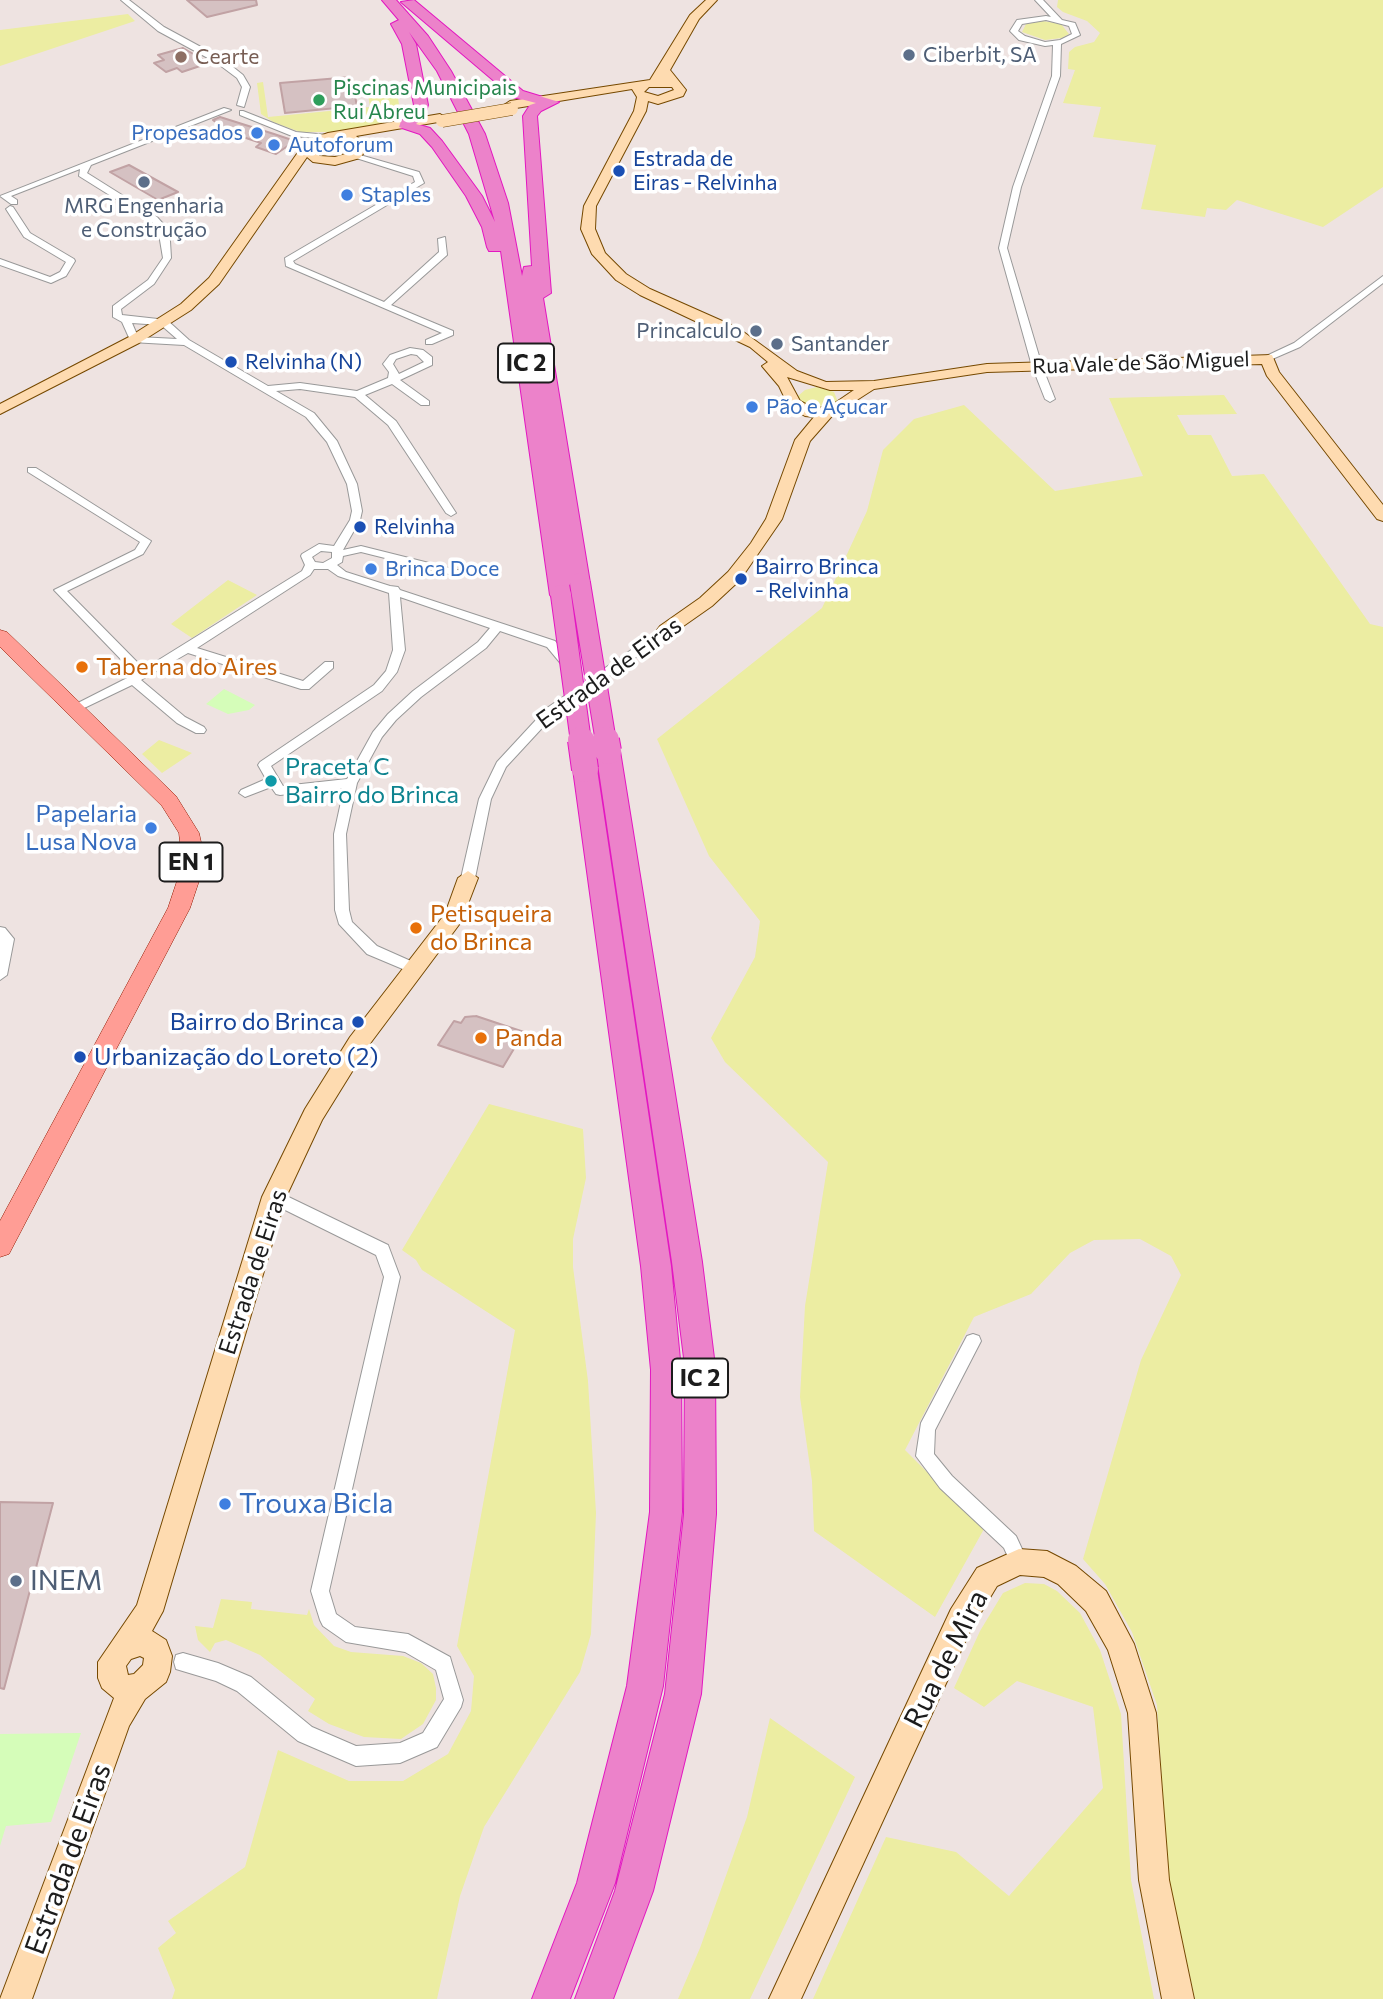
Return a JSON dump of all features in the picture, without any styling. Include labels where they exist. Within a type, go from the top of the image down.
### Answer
[{"type":"highway","points":[[389,0],[409,44],[421,104],[417,117],[407,126]]},
{"type":"highway","name":"IC 2","points":[[389,0],[423,39],[444,71],[477,134],[500,203],[530,320],[580,583],[596,760],[666,1370],[666,1512],[645,1686],[596,1883],[551,1999]]},
{"type":"highway","points":[[407,1],[518,94],[547,101]]},
{"type":"highway","points":[[407,1],[459,70],[492,130]]},
{"type":"highway","points":[[530,320],[543,284],[530,116],[535,108],[547,101]]},
{"type":"highway","points":[[407,126],[425,131],[474,196],[490,227],[504,281],[530,320]]},
{"type":"highway","name":"IC 2","points":[[500,153],[516,201],[561,595],[596,760],[685,1249],[700,1366],[700,1514],[683,1694],[634,1891],[594,1999]]},
{"type":"main road","name":"EN 1","points":[[0,1245],[179,908],[188,878],[192,851],[183,822],[169,801],[76,706],[4,645]]},
{"type":"street","points":[[125,0],[161,29],[219,61],[240,77],[246,87],[242,109]]},
{"type":"street","points":[[712,0],[694,18],[664,71],[643,93],[593,196],[588,219],[591,241],[598,254],[621,277],[755,344],[792,374],[842,392],[845,401]]},
{"type":"street","points":[[1054,61],[1014,31],[1014,26],[1024,20],[1039,0],[1058,20]]},
{"type":"street","points":[[1024,20],[1058,20],[1072,25],[1077,33],[1072,40],[1057,43],[1032,42]]},
{"type":"street","points":[[1051,399],[1037,366],[1003,248],[1017,187],[1056,76],[1054,61],[1057,43]]},
{"type":"street","points":[[643,93],[658,100],[677,96],[680,90],[664,71]]},
{"type":"street","points":[[0,410],[134,340],[186,307],[214,281],[309,146],[331,137],[608,92],[643,93],[674,84]]},
{"type":"street","points":[[0,214],[85,169],[227,110],[242,109],[295,134],[309,146],[311,156],[335,161]]},
{"type":"street","points":[[281,188],[307,169],[359,151],[380,133],[407,126]]},
{"type":"street","points":[[295,134],[357,140],[359,151]]},
{"type":"street","points":[[359,151],[416,174],[420,183],[381,208],[293,254],[288,260],[291,266],[450,333],[429,342]]},
{"type":"street","points":[[0,262],[51,280],[63,274],[71,261],[27,235],[4,196],[64,172],[85,169],[154,219],[164,234],[167,258],[151,282],[116,307],[118,317],[125,320],[164,322],[186,342],[310,415],[332,441],[352,484],[357,511],[350,532],[338,552],[338,560],[330,565],[311,565]]},
{"type":"street","points":[[386,305],[444,253],[442,239]]},
{"type":"street","name":"Rua Vale de São Miguel","points":[[825,385],[874,385],[946,372],[1037,366],[1251,362],[1270,366],[1383,279]]},
{"type":"street","points":[[125,320],[134,340]]},
{"type":"street","points":[[715,326],[770,366],[795,402],[826,413]]},
{"type":"street","points":[[134,340],[186,342]]},
{"type":"street","points":[[1270,366],[1383,516]]},
{"type":"street","points":[[267,389],[312,388],[358,394],[393,380],[425,402]]},
{"type":"street","points":[[795,402],[798,389],[825,385]]},
{"type":"street","name":"Rua Vale de São Miguel","points":[[826,413],[839,409],[845,401],[874,385]]},
{"type":"street","points":[[291,403],[312,388]]},
{"type":"street","points":[[358,394],[392,423],[450,513]]},
{"type":"street","name":"Estrada de Eiras","points":[[795,402],[803,440]]},
{"type":"street","name":"Estrada de Eiras","points":[[141,1645],[158,1656],[156,1672],[145,1685],[126,1686],[112,1678],[112,1662],[141,1645],[274,1197],[313,1115],[358,1043],[454,917],[468,878],[485,799],[501,765],[551,711],[666,630],[725,584],[758,545],[774,519],[803,440],[826,413]]},
{"type":"street","points":[[32,470],[146,541],[139,552],[60,590],[138,678],[181,720],[200,730]]},
{"type":"street","points":[[311,565],[306,556],[350,532]]},
{"type":"street","points":[[319,547],[338,552],[361,549],[461,574]]},
{"type":"street","points":[[76,706],[138,678],[187,649],[306,572],[311,565]]},
{"type":"street","points":[[330,565],[342,574],[394,589],[551,644],[586,685]]},
{"type":"street","points":[[351,783],[280,791],[264,765],[378,688],[391,672],[398,650],[394,589]]},
{"type":"street","points":[[416,970],[372,950],[346,924],[342,910],[340,834],[351,783],[377,736],[392,717],[417,694],[482,645],[499,625]]},
{"type":"street","points":[[187,649],[305,686],[329,665]]},
{"type":"street","points":[[245,793],[274,781]]},
{"type":"street","points":[[0,932],[7,939],[0,975]]},
{"type":"street","points":[[183,1662],[218,1672],[244,1684],[305,1734],[356,1756],[400,1753],[430,1740],[454,1700],[443,1664],[408,1643],[352,1636],[329,1620],[320,1591],[392,1277],[382,1251],[274,1197]]},
{"type":"street","points":[[973,1341],[928,1429],[925,1456],[946,1482],[1010,1542],[1019,1562],[1047,1564],[1067,1575],[1096,1601],[1120,1644],[1142,1713],[1154,1880],[1178,1999]]},
{"type":"street","name":"Rua de Mira","points":[[785,1999],[961,1619],[987,1577],[1019,1562]]},
{"type":"street","name":"Estrada de Eiras","points":[[16,1999],[118,1718],[126,1686]]},
{"type":"green space","points":[[1058,0],[1383,0],[1383,187],[1323,227],[1237,200],[1226,210],[1207,208],[1205,217],[1141,209],[1156,145],[1093,137],[1101,107],[1063,103],[1075,70],[1068,69],[1069,52],[1075,47],[1094,42],[1100,33],[1087,21],[1063,12],[1057,7]]},
{"type":"green space","points":[[128,14],[135,21],[0,66],[0,30]]},
{"type":"green space","points":[[1043,21],[1061,24],[1069,34],[1062,38],[1045,40],[1022,32],[1026,24]]},
{"type":"green space","points":[[263,82],[268,117],[370,107],[368,94],[397,91],[401,119],[336,132],[300,132],[273,122],[261,114],[257,83]]},
{"type":"green space","points":[[817,387],[834,392],[838,402],[831,408],[818,410],[805,407],[798,396],[805,390]]},
{"type":"green space","points":[[1224,395],[1237,414],[1177,415],[1188,435],[1211,435],[1232,476],[1264,474],[1370,624],[1383,627],[1383,1999],[1195,1999],[1168,1873],[1157,1705],[1132,1632],[1105,1584],[1083,1559],[1141,1360],[1181,1275],[1171,1256],[1140,1239],[1094,1240],[1070,1253],[1031,1294],[974,1317],[905,1450],[984,1529],[935,1617],[814,1531],[812,1481],[800,1397],[805,1306],[828,1162],[725,1062],[711,1038],[755,957],[760,921],[709,856],[657,739],[822,608],[867,511],[883,450],[914,419],[964,405],[1055,491],[1143,476],[1109,398]]},
{"type":"green space","points":[[228,580],[257,595],[192,638],[171,624]]},
{"type":"green space","points":[[224,689],[255,705],[249,710],[228,714],[206,704]]},
{"type":"green space","points":[[159,740],[192,753],[162,773],[142,754]]},
{"type":"green space","points":[[489,1104],[583,1129],[586,1178],[573,1239],[573,1267],[588,1381],[596,1513],[591,1634],[580,1672],[484,1827],[460,1896],[437,1999],[172,1999],[175,1990],[158,1948],[176,1933],[168,1921],[245,1867],[278,1750],[349,1781],[403,1781],[448,1754],[471,1711],[474,1676],[457,1646],[515,1330],[422,1270],[416,1260],[402,1250]]},
{"type":"green space","points":[[1025,1583],[1044,1584],[1057,1591],[1080,1613],[1100,1650],[1121,1714],[1131,1880],[1154,1999],[813,1999],[886,1837],[956,1852],[1009,1896],[1103,1788],[1093,1707],[1017,1681],[984,1707],[954,1688],[980,1631],[1003,1593]]},
{"type":"green space","points":[[221,1599],[252,1602],[251,1609],[307,1615],[309,1609],[314,1625],[334,1646],[351,1652],[403,1656],[421,1663],[433,1674],[436,1688],[436,1700],[423,1724],[401,1739],[364,1737],[329,1724],[308,1711],[315,1699],[260,1655],[226,1640],[215,1643],[210,1652],[198,1640],[195,1626],[213,1628]]},
{"type":"green space","points":[[770,1718],[855,1777],[750,1999],[678,1999],[700,1948],[747,1817]]},
{"type":"green space","points":[[81,1733],[51,1822],[6,1826],[0,1846],[0,1734]]},
{"type":"building","points":[[187,0],[256,0],[257,5],[207,17]]},
{"type":"building","name":"Cearte","points":[[183,48],[209,63],[182,72],[177,68],[166,72],[154,63],[164,60],[158,55]]},
{"type":"building","name":"Piscinas Municipais Rui Abreu","points":[[351,77],[357,106],[285,113],[280,83]]},
{"type":"building","points":[[220,117],[295,141],[276,154],[256,147],[261,143],[228,132],[213,120]]},
{"type":"building","name":"MRG Engenharia e Construção","points":[[129,165],[178,192],[158,200],[110,172]]},
{"type":"building","name":"Panda","points":[[476,1016],[524,1032],[503,1067],[438,1045],[454,1021],[461,1023],[465,1017]]},
{"type":"building","name":"INEM","points":[[0,1502],[53,1503],[4,1689],[0,1688]]},
{"type":"place","name":"Ciberbit, SA","points":[[909,55]]},
{"type":"place","name":"Cearte","points":[[181,57]]},
{"type":"place","name":"Piscinas Municipais Rui Abreu","points":[[319,100]]},
{"type":"place","name":"Propesados","points":[[257,133]]},
{"type":"place","name":"Autoforum","points":[[274,145]]},
{"type":"place","name":"Estrada de Eiras - Relvinha","points":[[619,171]]},
{"type":"place","name":"MRG Engenharia e Construção","points":[[144,182]]},
{"type":"place","name":"Staples","points":[[347,195]]},
{"type":"place","name":"Princalculo","points":[[756,331]]},
{"type":"place","name":"Santander","points":[[777,344]]},
{"type":"place","name":"Relvinha (N)","points":[[231,362]]},
{"type":"place","name":"Pão e Açucar","points":[[752,407]]},
{"type":"place","name":"Relvinha","points":[[360,527]]},
{"type":"place","name":"Brinca Doce","points":[[371,569]]},
{"type":"place","name":"Bairro Brinca - Relvinha","points":[[741,579]]},
{"type":"place","name":"Taberna do Aires","points":[[82,667]]},
{"type":"place","name":"Praceta C Bairro do Brinca","points":[[271,781]]},
{"type":"place","name":"Papelaria Lusa Nova","points":[[151,828]]},
{"type":"place","name":"Petisqueira do Brinca","points":[[416,928]]},
{"type":"place","name":"Bairro do Brinca","points":[[358,1022]]},
{"type":"place","name":"Panda","points":[[481,1038]]},
{"type":"place","name":"Urbanização do Loreto (2)","points":[[80,1057]]},
{"type":"place","name":"Trouxa Bicla","points":[[225,1504]]},
{"type":"place","name":"INEM","points":[[16,1581]]}]
